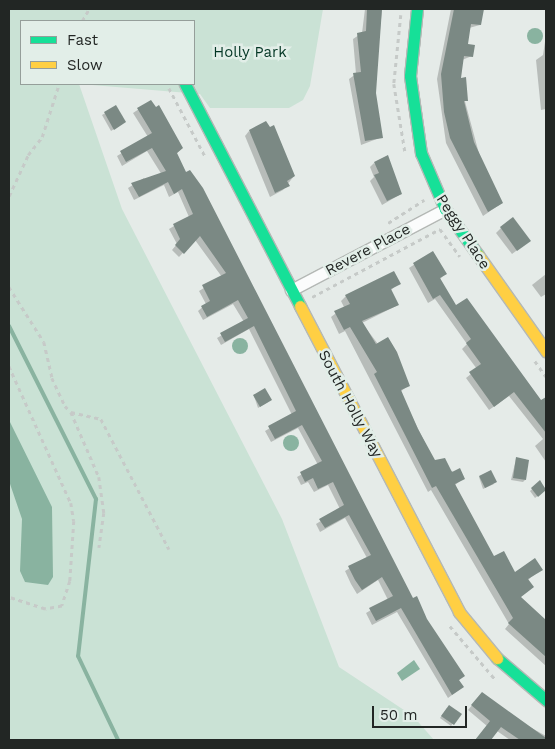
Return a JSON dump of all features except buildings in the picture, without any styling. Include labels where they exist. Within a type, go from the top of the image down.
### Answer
[{"type":"street","name":"Peggy Place","points":[[417,9],[412,111],[421,153],[445,209],[544,344]]},
{"type":"street","name":"South Holly Way","points":[[186,85],[459,612],[510,674],[546,700]]},
{"type":"street","name":"Revere Place","points":[[291,290],[445,209]]},
{"type":"path","points":[[83,20],[89,9]]},
{"type":"path","points":[[9,196],[28,155],[42,137],[59,85]]},
{"type":"path","points":[[316,305],[312,296],[440,229],[462,260]]},
{"type":"path","points":[[9,287],[44,342],[52,378],[70,412],[99,477],[104,513],[99,548]]},
{"type":"path","points":[[530,354],[546,377]]},
{"type":"path","points":[[9,366],[72,503],[74,521],[70,581],[62,606],[45,609],[9,597]]},
{"type":"path","points":[[70,412],[102,419],[169,550]]},
{"type":"green space","name":"Holly Park","points":[[9,9],[323,9],[310,86],[303,100],[289,108],[210,108],[200,94],[92,85],[195,85],[195,20],[20,20],[20,85],[79,85],[122,209],[282,519],[339,667],[413,716],[434,740],[9,740]]},
{"type":"shaded area","points":[[532,28],[538,28],[543,33],[541,42],[532,44],[527,39],[527,33]]},
{"type":"shaded area","points":[[240,338],[246,340],[248,346],[246,352],[240,354],[234,352],[232,346],[234,340]]},
{"type":"shaded area","points":[[9,420],[52,507],[53,577],[48,585],[25,582],[20,571],[22,519],[9,481]]},
{"type":"shaded area","points":[[291,435],[297,437],[299,443],[297,449],[291,451],[285,449],[283,443],[285,437]]},
{"type":"shaded area","points":[[414,660],[420,669],[402,681],[397,673]]},
{"type":"waterway","points":[[9,326],[96,499],[78,656],[118,740]]},
{"type":"traffic: fast","points":[[417,9],[410,76],[421,153],[445,209],[478,255]]},
{"type":"traffic: fast","points":[[186,85],[300,306]]},
{"type":"traffic: fast","points":[[497,658],[546,700]]},
{"type":"traffic: slow","points":[[478,255],[546,351]]},
{"type":"traffic: slow","points":[[300,306],[459,612],[497,658]]}]
